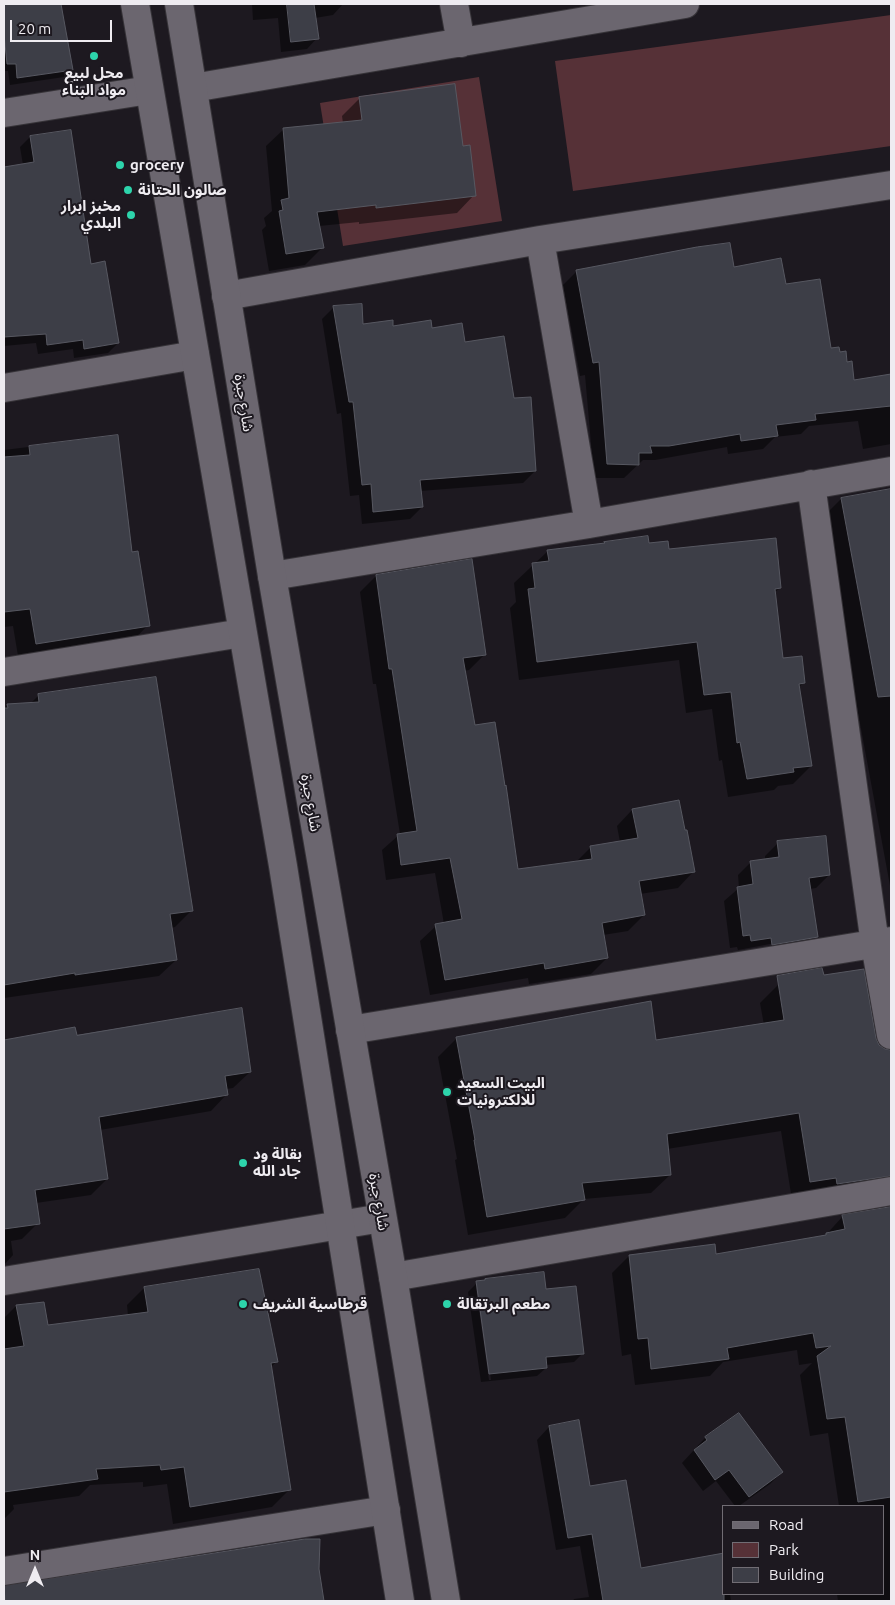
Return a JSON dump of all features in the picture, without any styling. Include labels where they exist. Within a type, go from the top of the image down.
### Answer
[{"type":"street","points":[[135,4],[283,866],[400,1601]]},
{"type":"street","name":"شارع جبرة","points":[[179,4],[272,576],[393,1277],[446,1601]]},
{"type":"street","points":[[454,4],[461,43]]},
{"type":"street","points":[[193,88],[686,4]]},
{"type":"street","points":[[4,113],[149,90]]},
{"type":"street","points":[[226,296],[540,240],[891,184]]},
{"type":"street","points":[[540,240],[589,524]]},
{"type":"street","points":[[4,388],[194,355]]},
{"type":"street","points":[[272,576],[589,524],[891,471]]},
{"type":"street","points":[[811,484],[883,942],[891,1035]]},
{"type":"street","points":[[4,672],[242,633]]},
{"type":"street","points":[[350,1030],[883,942]]},
{"type":"street","points":[[393,1277],[891,1191]]},
{"type":"street","points":[[4,1281],[382,1218]]},
{"type":"street","points":[[4,1571],[386,1510]]},
{"type":"green space","points":[[891,15],[891,146],[573,191],[555,61]]},
{"type":"green space","points":[[479,77],[502,221],[343,246],[320,103]]},
{"type":"building","points":[[4,4],[61,4],[73,70],[17,78],[16,64],[7,64]]},
{"type":"building","points":[[287,4],[314,4],[319,39],[291,42]]},
{"type":"building","points":[[455,84],[463,146],[470,145],[476,196],[376,208],[376,205],[317,212],[324,248],[286,254],[279,211],[283,210],[281,200],[289,198],[283,128],[362,120],[359,97]]},
{"type":"building","points":[[71,130],[91,264],[105,261],[119,343],[84,349],[83,340],[47,345],[46,334],[4,337],[4,167],[34,162],[30,136]]},
{"type":"building","points":[[730,243],[734,267],[781,258],[786,284],[820,279],[831,348],[839,347],[840,352],[846,351],[847,362],[852,361],[854,380],[891,374],[891,406],[815,414],[816,420],[776,425],[778,436],[741,441],[740,434],[669,446],[650,446],[652,453],[639,453],[639,465],[607,464],[599,362],[593,363],[576,270],[697,247]]},
{"type":"building","points":[[362,304],[363,324],[393,320],[393,326],[431,320],[432,328],[462,323],[465,342],[504,336],[514,398],[531,397],[536,471],[420,480],[423,507],[373,512],[371,484],[362,485],[353,402],[349,402],[333,306]]},
{"type":"building","points":[[118,435],[132,552],[138,551],[150,626],[36,644],[30,609],[4,612],[4,457],[30,455],[29,446]]},
{"type":"building","points":[[891,489],[891,696],[878,697],[841,498]]},
{"type":"building","points":[[648,536],[649,543],[668,541],[669,549],[776,538],[781,588],[775,589],[783,658],[802,656],[805,683],[799,684],[812,766],[793,768],[794,772],[747,779],[740,742],[737,743],[731,692],[704,695],[697,642],[537,662],[528,589],[535,588],[532,563],[549,561],[547,550]]},
{"type":"building","points":[[472,559],[486,655],[463,658],[475,725],[495,722],[518,869],[592,859],[590,846],[638,838],[632,809],[679,800],[695,872],[639,881],[645,915],[602,923],[608,958],[545,969],[544,963],[445,980],[435,924],[462,919],[450,858],[401,865],[397,834],[417,831],[392,669],[389,669],[376,575]]},
{"type":"building","points":[[156,677],[193,911],[170,914],[177,960],[75,975],[75,973],[4,985],[4,708],[8,708],[7,704],[39,702],[38,694]]},
{"type":"building","points":[[826,836],[830,875],[809,878],[818,937],[772,945],[771,938],[751,941],[750,935],[743,936],[737,887],[753,884],[750,861],[779,857],[777,841]]},
{"type":"building","points":[[822,968],[824,975],[864,969],[876,1038],[879,1045],[891,1050],[891,1176],[837,1184],[836,1178],[810,1182],[799,1113],[667,1134],[671,1175],[582,1183],[585,1200],[487,1217],[456,1037],[651,1001],[656,1040],[784,1020],[777,976]]},
{"type":"building","points":[[242,1008],[251,1072],[225,1076],[228,1095],[99,1117],[108,1179],[35,1190],[40,1224],[4,1229],[4,1040],[75,1027],[77,1035]]},
{"type":"building","points":[[891,1207],[891,1497],[858,1502],[845,1417],[827,1419],[817,1356],[831,1346],[816,1348],[813,1333],[727,1348],[729,1359],[651,1369],[648,1338],[638,1339],[629,1255],[715,1244],[716,1254],[826,1235],[826,1233],[845,1229],[842,1215]]},
{"type":"building","points":[[259,1269],[278,1362],[271,1363],[291,1490],[190,1507],[184,1467],[161,1470],[160,1465],[96,1469],[98,1479],[4,1492],[4,1349],[24,1346],[16,1305],[44,1302],[48,1325],[148,1312],[144,1287]]},
{"type":"building","points":[[544,1272],[546,1289],[576,1286],[584,1354],[546,1357],[547,1368],[489,1374],[476,1281]]},
{"type":"building","points":[[739,1413],[783,1472],[749,1497],[729,1470],[715,1480],[694,1450],[707,1440],[705,1437]]},
{"type":"building","points":[[579,1420],[590,1486],[626,1480],[641,1568],[722,1553],[722,1595],[724,1595],[724,1601],[603,1601],[592,1534],[568,1538],[549,1426]]},
{"type":"building","points":[[305,1539],[320,1539],[319,1569],[324,1601],[5,1601],[4,1586]]},
{"type":"place","name":"محل لبيع مواد البناء","points":[[94,56]]},
{"type":"place","name":"grocery","points":[[120,165]]},
{"type":"place","name":"صالون الحتانة","points":[[128,190]]},
{"type":"place","name":"مخبز ابرار البلدي","points":[[131,215]]},
{"type":"place","name":"البيت السعيد للالكترونيات","points":[[447,1092]]},
{"type":"place","name":"بقالة ود جاد الله","points":[[243,1163]]},
{"type":"place","name":"قرطاسية الشريف","points":[[243,1304]]},
{"type":"place","name":"مطعم البرتقالة","points":[[447,1304]]}]
